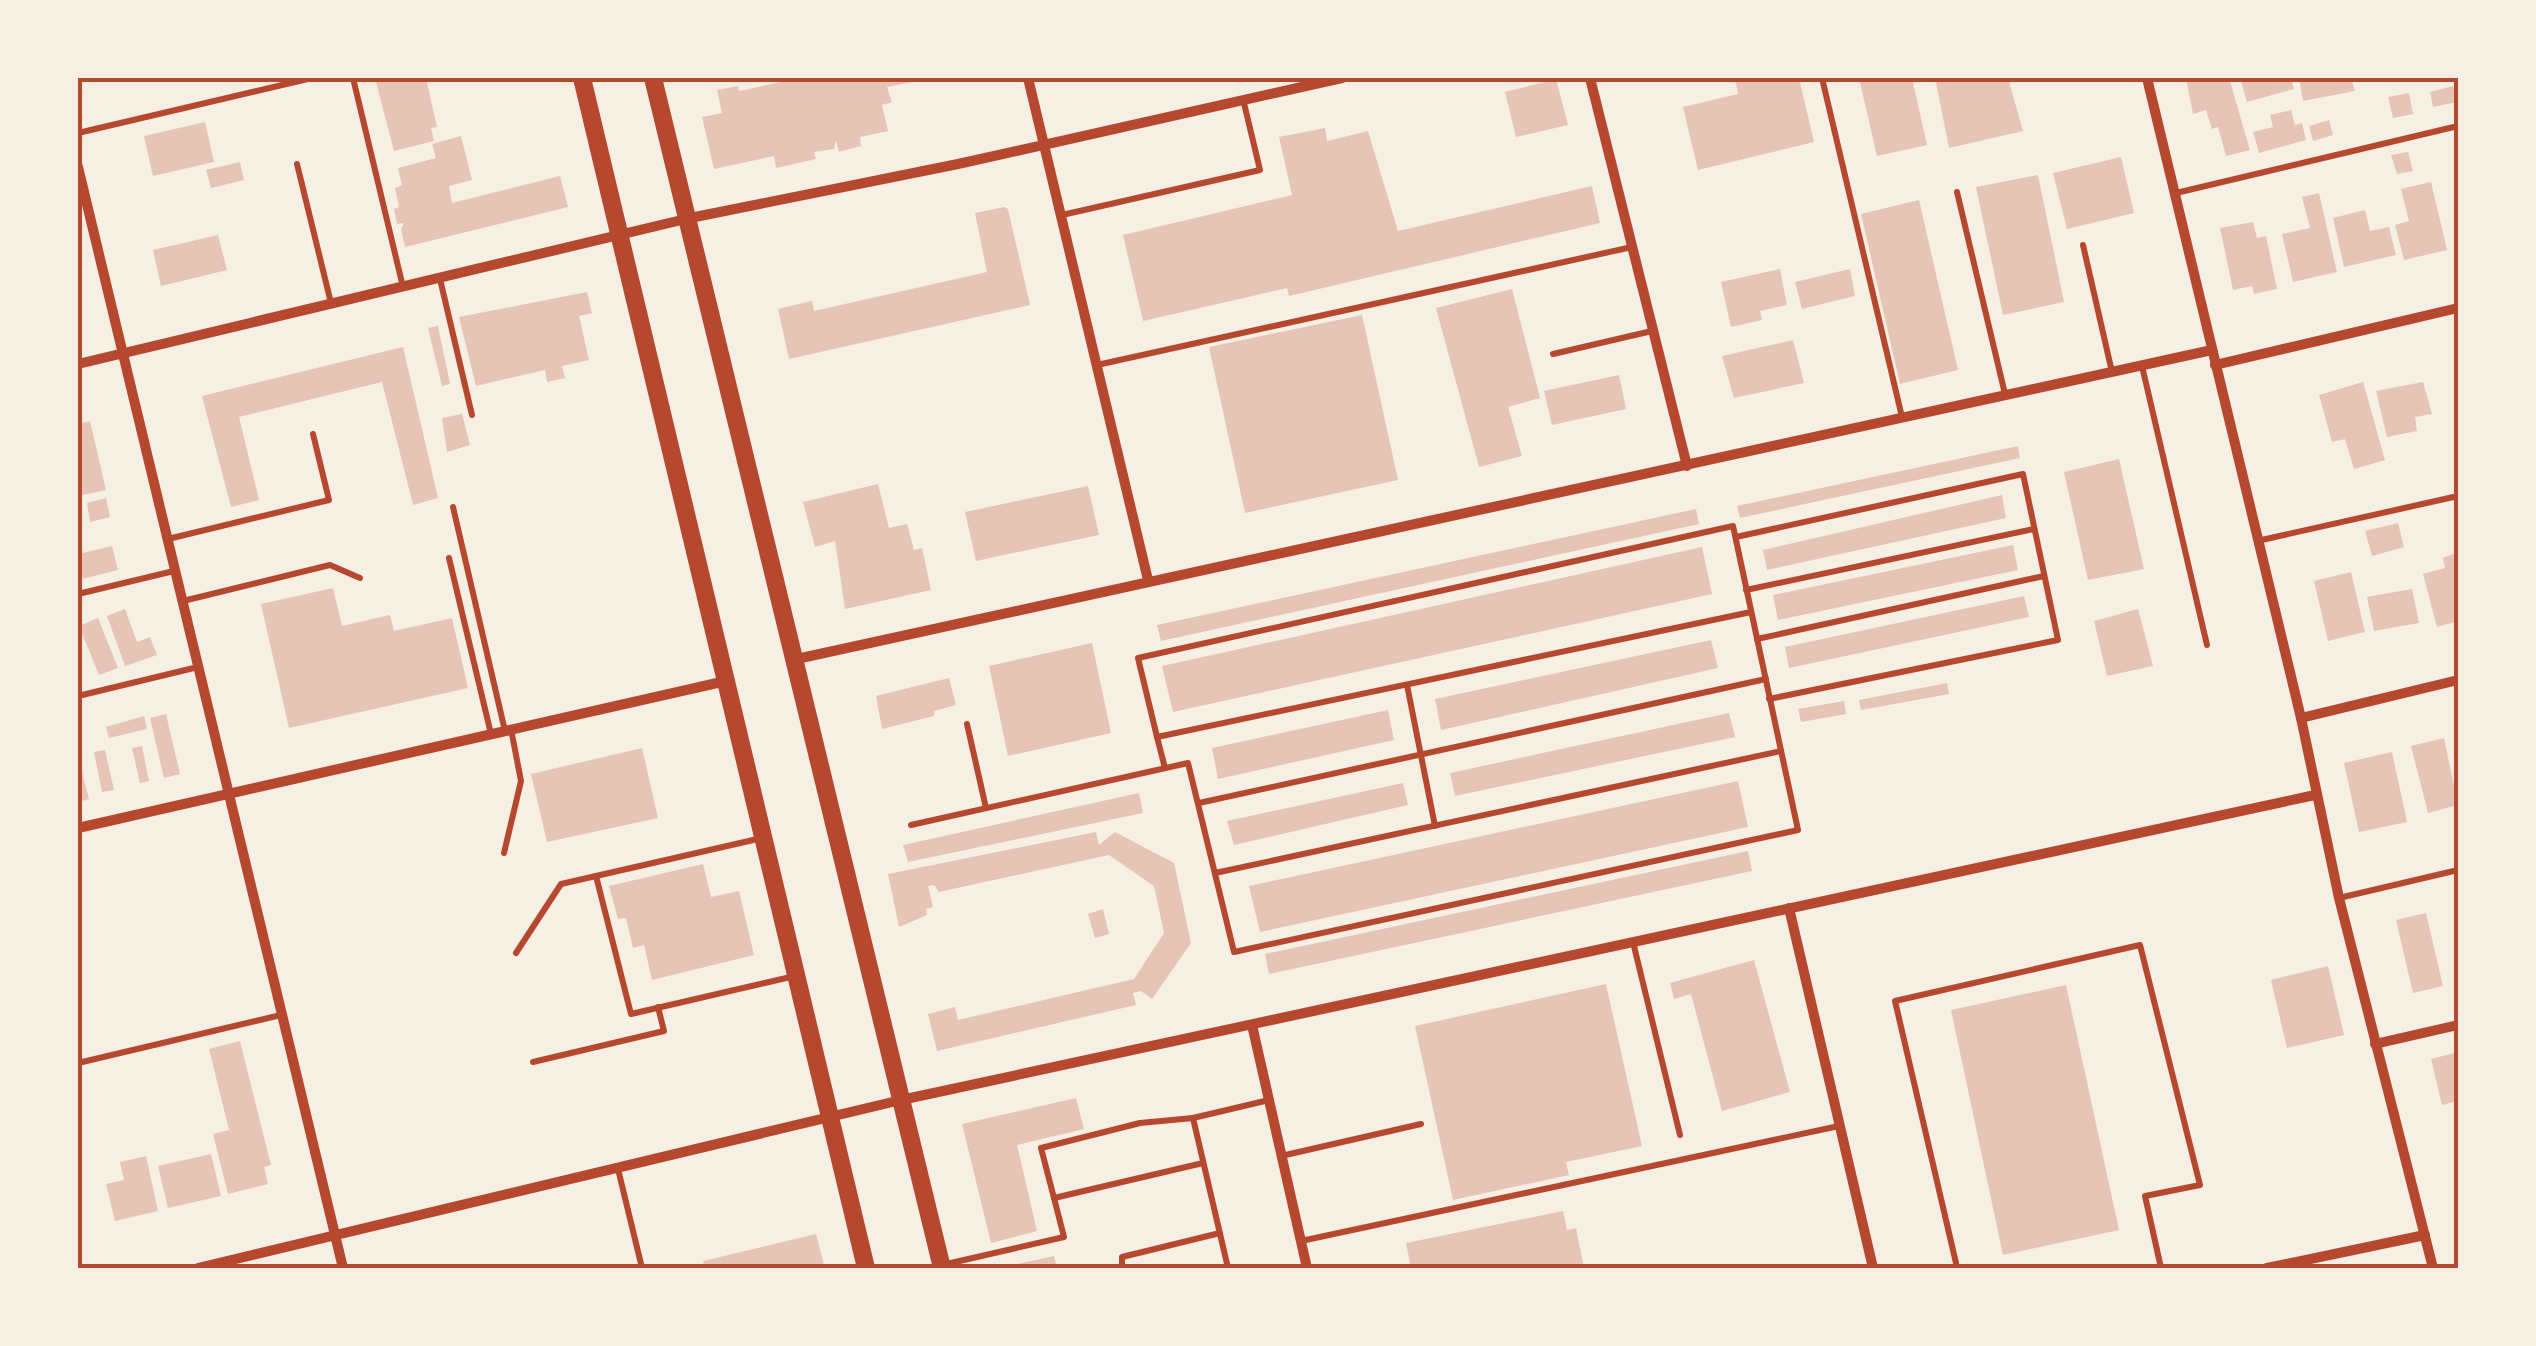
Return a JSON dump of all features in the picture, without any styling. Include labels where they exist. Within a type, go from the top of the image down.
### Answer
[{"type":"main road","points":[[582,78],[866,1268]]},
{"type":"main road","points":[[653,78],[690,218],[791,660],[941,1267]]},
{"type":"street","points":[[1028,78],[1148,580]]},
{"type":"street","points":[[78,364],[690,218],[1342,78]]},
{"type":"street","points":[[1590,78],[1688,466]]},
{"type":"street","points":[[2147,78],[2301,718],[2339,898],[2433,1268]]},
{"type":"street","points":[[78,167],[342,1268]]},
{"type":"street","points":[[2216,365],[2458,308]]},
{"type":"street","points":[[791,660],[2212,350]]},
{"type":"street","points":[[2301,718],[2458,680]]},
{"type":"street","points":[[78,828],[726,681]]},
{"type":"street","points":[[198,1268],[901,1100],[2315,795]]},
{"type":"street","points":[[1790,908],[1874,1268]]},
{"type":"street","points":[[1252,1024],[1307,1268]]},
{"type":"street","points":[[2375,1044],[2458,1026]]},
{"type":"street","points":[[2267,1268],[2426,1235]]},
{"type":"lane","points":[[78,133],[312,78]]},
{"type":"lane","points":[[353,78],[403,288]]},
{"type":"lane","points":[[1822,78],[1902,418]]},
{"type":"lane","points":[[1060,215],[1260,170],[1243,99]]},
{"type":"lane","points":[[2176,193],[2458,126]]},
{"type":"lane","points":[[297,164],[331,304]]},
{"type":"lane","points":[[1957,192],[2006,396]]},
{"type":"lane","points":[[2083,245],[2112,372]]},
{"type":"lane","points":[[1097,365],[1632,247]]},
{"type":"lane","points":[[440,280],[472,415]]},
{"type":"lane","points":[[1553,354],[1653,331]]},
{"type":"lane","points":[[2142,365],[2207,645]]},
{"type":"lane","points":[[167,539],[330,500],[313,434]]},
{"type":"lane","points":[[1735,537],[2023,474],[2058,640],[1770,698]]},
{"type":"lane","points":[[2257,541],[2458,496]]},
{"type":"lane","points":[[453,507],[521,781],[504,853]]},
{"type":"lane","points":[[911,825],[1188,763],[1234,952],[1798,830],[1733,526],[1138,658],[1165,768]]},
{"type":"lane","points":[[1746,590],[2034,529]]},
{"type":"lane","points":[[450,558],[491,734]]},
{"type":"lane","points":[[182,601],[330,565],[360,578]]},
{"type":"lane","points":[[78,594],[174,570]]},
{"type":"lane","points":[[1757,639],[2044,576]]},
{"type":"lane","points":[[1158,737],[1752,612]]},
{"type":"lane","points":[[78,696],[198,667]]},
{"type":"lane","points":[[1198,803],[1766,679]]},
{"type":"lane","points":[[1407,684],[1436,826]]},
{"type":"lane","points":[[967,724],[986,808]]},
{"type":"lane","points":[[1216,873],[1781,751]]},
{"type":"lane","points":[[516,953],[561,884],[763,838]]},
{"type":"lane","points":[[2339,898],[2458,870]]},
{"type":"lane","points":[[596,876],[631,1014],[796,976]]},
{"type":"lane","points":[[1633,942],[1680,1135]]},
{"type":"lane","points":[[1956,1263],[1895,1001],[2140,945],[2200,1185],[2145,1196],[2161,1268]]},
{"type":"lane","points":[[533,1062],[664,1031],[658,1008]]},
{"type":"lane","points":[[78,1063],[282,1014]]},
{"type":"lane","points":[[941,1267],[1064,1237],[1041,1148],[1140,1123],[1193,1118],[1269,1100]]},
{"type":"lane","points":[[1193,1118],[1228,1268]]},
{"type":"lane","points":[[1282,1156],[1421,1124]]},
{"type":"lane","points":[[1301,1241],[1840,1126]]},
{"type":"lane","points":[[1054,1198],[1203,1163]]},
{"type":"lane","points":[[618,1168],[642,1268]]},
{"type":"lane","points":[[1122,1268],[1122,1257],[1220,1233]]},
{"type":"building","points":[[375,78],[426,78],[437,127],[431,128],[434,141],[394,151]]},
{"type":"building","points":[[800,78],[911,78],[912,82],[887,87],[892,102],[882,105],[888,131],[860,137],[861,146],[839,152],[836,140],[834,149],[814,152],[816,159],[776,168],[774,156],[714,169],[702,117],[722,113],[717,90],[738,86],[739,91]]},
{"type":"building","points":[[1735,78],[1799,78],[1814,142],[1698,170],[1683,107],[1738,94]]},
{"type":"building","points":[[1859,78],[1912,78],[1927,145],[1877,156]]},
{"type":"building","points":[[1935,78],[2008,78],[2023,131],[1949,148]]},
{"type":"building","points":[[2186,78],[2229,78],[2250,150],[2226,156],[2218,127],[2212,129],[2206,110],[2193,114]]},
{"type":"building","points":[[2240,78],[2291,78],[2294,89],[2247,102]]},
{"type":"building","points":[[2299,78],[2351,78],[2355,91],[2303,101]]},
{"type":"building","points":[[1556,79],[1568,125],[1516,137],[1505,92]]},
{"type":"building","points":[[2453,86],[2457,102],[2433,107],[2430,92]]},
{"type":"building","points":[[2409,93],[2413,114],[2393,118],[2388,97]]},
{"type":"building","points":[[2291,110],[2295,125],[2302,123],[2306,140],[2259,153],[2253,132],[2273,127],[2270,115]]},
{"type":"building","points":[[2329,120],[2333,135],[2313,141],[2309,126]]},
{"type":"building","points":[[205,122],[214,162],[153,176],[144,136]]},
{"type":"building","points":[[1325,128],[1327,141],[1368,131],[1398,231],[1592,186],[1600,223],[1289,296],[1287,288],[1143,321],[1123,235],[1292,195],[1279,137]]},
{"type":"building","points":[[461,136],[472,180],[449,186],[452,203],[560,176],[568,207],[405,247],[401,229],[404,223],[397,224],[394,209],[399,207],[395,188],[402,185],[398,168],[436,158],[432,144]]},
{"type":"building","points":[[2408,152],[2413,171],[2397,174],[2391,155]]},
{"type":"building","points":[[2121,157],[2134,213],[2067,229],[2053,173]]},
{"type":"building","points":[[240,162],[244,180],[211,188],[206,170]]},
{"type":"building","points":[[2038,175],[2064,302],[2003,315],[1976,187]]},
{"type":"building","points":[[2431,182],[2447,250],[2404,260],[2395,225],[2409,221],[2401,189]]},
{"type":"building","points":[[2319,193],[2337,272],[2293,282],[2282,234],[2310,228],[2302,197]]},
{"type":"building","points":[[1919,200],[1958,370],[1900,384],[1861,214]]},
{"type":"building","points":[[1008,209],[1030,305],[789,359],[778,309],[812,301],[814,311],[987,272],[975,213]]},
{"type":"building","points":[[2365,210],[2370,231],[2389,227],[2396,255],[2344,267],[2333,218]]},
{"type":"building","points":[[2253,222],[2257,238],[2266,236],[2277,289],[2254,294],[2252,286],[2233,290],[2220,228]]},
{"type":"building","points":[[218,235],[227,270],[161,286],[153,250]]},
{"type":"building","points":[[1780,269],[1787,305],[1760,311],[1762,320],[1731,327],[1721,282]]},
{"type":"building","points":[[1850,269],[1855,296],[1802,309],[1795,282]]},
{"type":"building","points":[[1512,289],[1540,398],[1508,407],[1522,456],[1479,467],[1436,308]]},
{"type":"building","points":[[587,292],[592,313],[579,316],[589,360],[562,366],[565,378],[547,382],[545,370],[476,386],[459,317]]},
{"type":"building","points":[[1362,315],[1398,480],[1245,513],[1209,347]]},
{"type":"building","points":[[438,326],[450,384],[442,386],[428,328]]},
{"type":"building","points":[[1793,340],[1804,383],[1734,398],[1722,356]]},
{"type":"building","points":[[403,347],[438,498],[413,505],[382,382],[239,417],[259,500],[231,507],[202,396]]},
{"type":"building","points":[[1619,375],[1626,409],[1552,425],[1544,391]]},
{"type":"building","points":[[2363,382],[2385,460],[2354,469],[2345,439],[2332,442],[2319,395]]},
{"type":"building","points":[[2423,382],[2432,414],[2415,417],[2417,431],[2387,437],[2376,391]]},
{"type":"building","points":[[462,414],[470,445],[447,452],[442,418]]},
{"type":"building","points":[[90,421],[106,490],[78,496],[78,424]]},
{"type":"building","points":[[2018,446],[2020,458],[1740,518],[1737,506]]},
{"type":"building","points":[[2119,459],[2144,569],[2088,580],[2064,472]]},
{"type":"building","points":[[878,484],[889,528],[907,524],[914,550],[922,548],[931,590],[845,609],[835,541],[815,547],[803,502]]},
{"type":"building","points":[[1088,486],[1099,535],[976,561],[965,512]]},
{"type":"building","points":[[2002,495],[2006,518],[1767,570],[1763,550]]},
{"type":"building","points":[[106,498],[110,517],[90,522],[87,503]]},
{"type":"building","points":[[1696,509],[1699,524],[1161,641],[1157,625]]},
{"type":"building","points":[[2398,523],[2404,547],[2372,556],[2365,531]]},
{"type":"building","points":[[2013,545],[2018,570],[1778,620],[1773,595]]},
{"type":"building","points":[[112,546],[118,570],[83,579],[78,554]]},
{"type":"building","points":[[1702,547],[1712,594],[1173,712],[1162,666]]},
{"type":"building","points":[[2458,552],[2458,621],[2437,627],[2423,574],[2445,568],[2443,558]]},
{"type":"building","points":[[2351,572],[2365,632],[2328,641],[2314,581]]},
{"type":"building","points":[[333,588],[342,626],[390,615],[394,631],[452,618],[468,688],[289,728],[261,604]]},
{"type":"building","points":[[2412,589],[2419,623],[2374,631],[2367,597]]},
{"type":"building","points":[[2024,596],[2029,617],[1789,668],[1785,647]]},
{"type":"building","points":[[125,609],[137,642],[150,637],[157,655],[125,666],[107,616]]},
{"type":"building","points":[[2138,609],[2153,666],[2107,676],[2094,621]]},
{"type":"building","points":[[98,618],[118,668],[99,675],[79,626]]},
{"type":"building","points":[[1711,640],[1718,668],[1441,730],[1435,699]]},
{"type":"building","points":[[1092,643],[1111,733],[1008,756],[989,666]]},
{"type":"building","points":[[949,678],[956,705],[934,711],[934,716],[882,729],[876,696]]},
{"type":"building","points":[[1947,683],[1949,694],[1861,710],[1859,700]]},
{"type":"building","points":[[1844,701],[1846,714],[1801,722],[1798,709]]},
{"type":"building","points":[[1388,710],[1394,740],[1218,779],[1212,748]]},
{"type":"building","points":[[1729,713],[1735,737],[1455,796],[1450,773]]},
{"type":"building","points":[[166,714],[180,774],[164,778],[150,718]]},
{"type":"building","points":[[144,716],[147,729],[109,738],[106,727]]},
{"type":"building","points":[[2444,738],[2458,805],[2428,813],[2411,746]]},
{"type":"building","points":[[142,746],[149,781],[140,783],[132,748]]},
{"type":"building","points":[[642,748],[658,818],[547,842],[531,774]]},
{"type":"building","points":[[105,750],[114,790],[102,792],[94,752]]},
{"type":"building","points":[[2392,752],[2407,822],[2359,832],[2344,763]]},
{"type":"building","points":[[78,756],[89,799],[78,802]]},
{"type":"building","points":[[1738,781],[1748,827],[1260,932],[1249,886]]},
{"type":"building","points":[[1403,783],[1408,805],[1234,845],[1227,821]]},
{"type":"building","points":[[1139,793],[1143,813],[908,862],[903,845]]},
{"type":"building","points":[[1096,832],[1099,845],[1115,832],[1174,863],[1191,943],[1152,999],[1141,991],[1133,993],[1136,1005],[937,1051],[928,1014],[955,1007],[958,1020],[1134,979],[1164,933],[1154,886],[1109,855],[939,892],[934,885],[928,886],[933,907],[926,909],[927,915],[899,927],[888,874]]},
{"type":"building","points":[[1748,851],[1752,871],[1269,974],[1265,954]]},
{"type":"building","points":[[703,864],[711,897],[739,891],[754,955],[652,980],[644,945],[633,948],[626,918],[618,919],[609,886]]},
{"type":"building","points":[[1103,909],[1109,934],[1095,938],[1088,914]]},
{"type":"building","points":[[2426,913],[2443,986],[2413,993],[2396,920]]},
{"type":"building","points":[[1754,960],[1790,1092],[1722,1111],[1691,994],[1674,999],[1670,983]]},
{"type":"building","points":[[2328,966],[2344,1035],[2287,1048],[2271,980]]},
{"type":"building","points":[[1606,984],[1642,1146],[1566,1162],[1569,1175],[1453,1200],[1415,1026]]},
{"type":"building","points":[[2066,985],[2119,1230],[2003,1255],[1951,1010]]},
{"type":"building","points":[[240,1041],[271,1165],[264,1167],[268,1184],[228,1194],[213,1134],[229,1130],[209,1049]]},
{"type":"building","points":[[2458,1052],[2458,1101],[2442,1105],[2431,1059]]},
{"type":"building","points":[[1076,1098],[1084,1129],[1017,1145],[1037,1231],[991,1243],[962,1124]]},
{"type":"building","points":[[211,1154],[221,1196],[168,1208],[158,1166]]},
{"type":"building","points":[[146,1156],[158,1211],[115,1221],[106,1184],[124,1180],[120,1162]]},
{"type":"building","points":[[1563,1211],[1567,1230],[1576,1228],[1584,1268],[1411,1268],[1406,1243]]},
{"type":"building","points":[[816,1234],[825,1268],[705,1268],[703,1261]]},
{"type":"building","points":[[1054,1256],[1057,1268],[1004,1267]]}]
